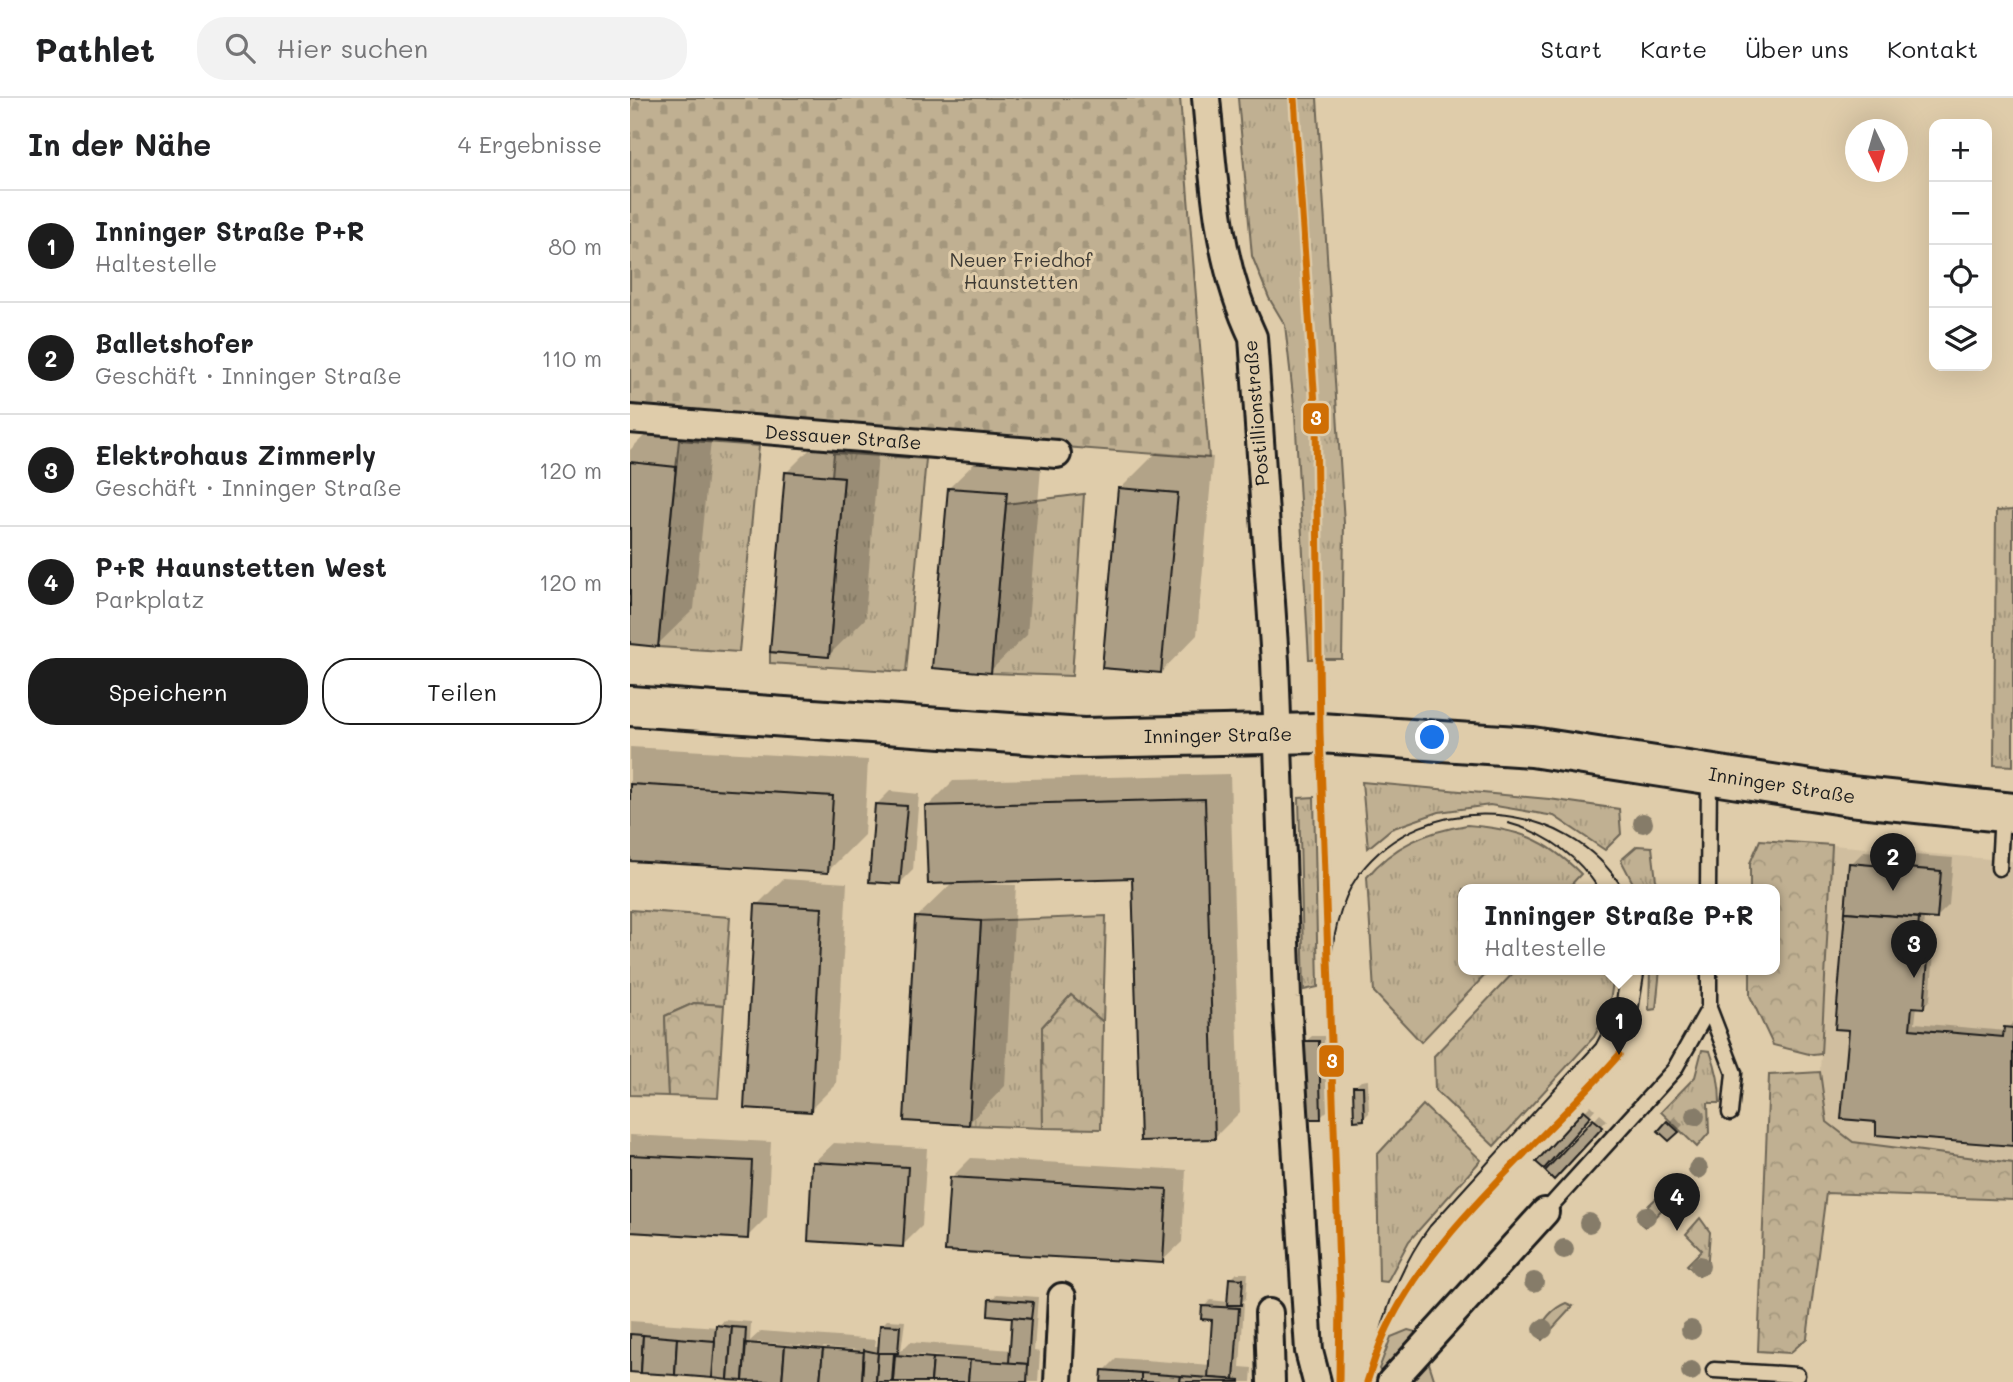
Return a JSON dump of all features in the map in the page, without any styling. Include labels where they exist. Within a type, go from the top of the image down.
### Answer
[{"type":"main road","name":"Inninger Straße","points":[[630,706],[1083,738],[1356,734],[1532,747],[1850,796],[2008,812]]},
{"type":"street","name":"Postillionstraße","points":[[1206,98],[1216,210],[1226,261],[1238,306],[1253,337],[1278,734],[1287,998],[1309,1351],[1317,1382]]},
{"type":"street","name":"Dessauer Straße","points":[[630,419],[1056,454]]},
{"type":"street","points":[[1391,1382],[1545,1212]]},
{"type":"street","points":[[1058,1382],[1062,1297]]},
{"type":"street","points":[[1269,1313],[1271,1382]]},
{"type":"lane","points":[[1708,884],[1709,774]]},
{"type":"lane","points":[[1999,868],[2008,812]]},
{"type":"lane","points":[[1709,975],[1709,1008],[1734,1073],[1730,1113]]},
{"type":"lane","points":[[1545,1212],[1674,1070],[1709,1008]]},
{"type":"lane","points":[[1714,1370],[1797,1376]]},
{"type":"shaded area","points":[[1832,845],[2013,861],[2013,1178],[1815,1165]]},
{"type":"green space","name":"Neuer Friedhof Haunstetten","points":[[630,98],[1180,98],[1209,458],[630,414]]},
{"type":"green space","points":[[1238,98],[1317,98],[1344,523],[1342,659],[1309,659],[1295,413],[1285,325],[1269,298],[1252,256]]},
{"type":"green space","points":[[679,440],[759,446],[739,652],[658,647]]},
{"type":"green space","points":[[834,453],[926,459],[906,672],[770,663],[770,652],[829,657],[844,477],[832,476]]},
{"type":"green space","points":[[1084,494],[1072,676],[991,673],[1006,504]]},
{"type":"green space","points":[[2013,510],[2013,766],[1994,765],[1996,511]]},
{"type":"green space","points":[[1362,782],[1549,799],[1619,809],[1621,834],[1605,850],[1554,816],[1490,805],[1439,812],[1391,829],[1368,848]]},
{"type":"green space","points":[[1314,797],[1318,987],[1304,990],[1299,798]]},
{"type":"green space","points":[[1467,825],[1516,833],[1543,844],[1581,874],[1572,884],[1458,884],[1458,975],[1485,975],[1421,1042],[1374,992],[1367,877],[1400,848],[1438,832]]},
{"type":"green space","points":[[1760,840],[1832,845],[1821,1054],[1813,1055],[1773,1045],[1750,996],[1750,975],[1780,975],[1780,884],[1750,884],[1750,863]]},
{"type":"green space","points":[[1637,846],[1652,847],[1656,884],[1633,884],[1621,860]]},
{"type":"green space","points":[[630,910],[730,917],[724,1005],[694,1003],[665,1016],[668,1096],[630,1095]]},
{"type":"green space","points":[[1106,916],[1103,1022],[1071,995],[1042,1027],[1043,1128],[969,1125],[981,921]]},
{"type":"green space","points":[[1511,975],[1614,975],[1609,1008],[1594,1037],[1494,1146],[1435,1090],[1434,1056]]},
{"type":"green space","points":[[1650,975],[1659,975],[1656,1009],[1649,1010]]},
{"type":"green space","points":[[1071,995],[1103,1022],[1101,1129],[1043,1128],[1042,1027]]},
{"type":"green space","points":[[694,1003],[724,1005],[718,1098],[668,1096],[665,1016]]},
{"type":"green space","points":[[1702,1050],[1710,1051],[1719,1083],[1720,1103],[1708,1103],[1709,1133],[1697,1147],[1661,1112],[1695,1077]]},
{"type":"green space","points":[[1820,1072],[1827,1122],[1853,1142],[2013,1163],[2013,1200],[1826,1193],[1807,1338],[1790,1353],[1758,1351],[1769,1075]]},
{"type":"green space","points":[[1423,1105],[1481,1160],[1409,1241],[1387,1282],[1379,1281],[1377,1155]]},
{"type":"green space","points":[[1668,1193],[1676,1195],[1645,1227],[1641,1224],[1642,1214],[1649,1205]]},
{"type":"green space","points":[[1700,1218],[1710,1232],[1707,1272],[1699,1276],[1687,1265],[1702,1250],[1686,1234]]},
{"type":"green space","points":[[1566,1303],[1573,1306],[1542,1340],[1538,1334],[1545,1320]]},
{"type":"green space","points":[[1408,1330],[1416,1332],[1418,1343],[1383,1376],[1379,1369],[1391,1337]]},
{"type":"green space","points":[[1428,1360],[1435,1382],[1408,1382]]},
{"type":"building","points":[[630,462],[676,467],[658,647],[630,644]]},
{"type":"building","points":[[785,472],[844,477],[829,657],[770,652]]},
{"type":"building","points":[[948,488],[1007,492],[991,673],[932,668]]},
{"type":"building","points":[[1118,488],[1178,493],[1161,673],[1102,668]]},
{"type":"building","points":[[630,784],[833,796],[828,873],[630,861]]},
{"type":"building","points":[[1205,799],[1215,1139],[1140,1141],[1132,878],[928,884],[925,806]]},
{"type":"building","points":[[875,804],[907,806],[900,884],[869,882]]},
{"type":"building","points":[[1849,863],[1941,871],[1937,919],[1845,912]]},
{"type":"building","points":[[755,904],[822,908],[811,1112],[744,1108]]},
{"type":"building","points":[[1845,912],[1919,918],[1917,946],[1929,947],[1924,1008],[1912,1007],[1910,1029],[2003,1037],[2004,1027],[2013,1028],[2013,1146],[1876,1135],[1876,1122],[1841,1119],[1849,1030],[1835,1029]]},
{"type":"building","points":[[915,917],[981,921],[969,1125],[904,1121]]},
{"type":"building","points":[[1304,1041],[1319,1041],[1321,1119],[1307,1119]]},
{"type":"building","points":[[1353,1086],[1363,1086],[1364,1120],[1354,1121]]},
{"type":"building","points":[[1584,1110],[1591,1116],[1544,1169],[1536,1162]]},
{"type":"building","points":[[1593,1119],[1603,1127],[1554,1180],[1545,1171]]},
{"type":"building","points":[[1667,1121],[1679,1132],[1669,1141],[1658,1131]]},
{"type":"building","points":[[630,1155],[752,1161],[748,1239],[630,1232]]},
{"type":"building","points":[[812,1162],[908,1167],[903,1247],[808,1241]]},
{"type":"building","points":[[950,1177],[1167,1189],[1163,1263],[945,1251]]},
{"type":"building","points":[[1229,1278],[1243,1279],[1241,1305],[1227,1305]]},
{"type":"building","points":[[989,1299],[1033,1302],[1031,1319],[988,1315]]},
{"type":"building","points":[[1202,1306],[1239,1308],[1234,1380],[1208,1378],[1212,1320],[1201,1319]]},
{"type":"building","points":[[1012,1317],[1031,1319],[1028,1364],[1009,1363]]},
{"type":"building","points":[[716,1325],[732,1327],[728,1380],[712,1378]]},
{"type":"building","points":[[880,1325],[900,1326],[898,1353],[878,1353]]},
{"type":"building","points":[[732,1327],[746,1328],[743,1381],[728,1380]]},
{"type":"building","points":[[630,1334],[643,1335],[641,1373],[630,1372]]},
{"type":"building","points":[[643,1335],[677,1338],[675,1375],[641,1373]]},
{"type":"building","points":[[677,1338],[715,1341],[712,1378],[675,1375]]},
{"type":"building","points":[[746,1343],[785,1346],[782,1382],[743,1381]]},
{"type":"building","points":[[785,1346],[823,1349],[820,1382],[782,1382]]},
{"type":"building","points":[[823,1349],[864,1352],[862,1382],[820,1382]]},
{"type":"building","points":[[864,1350],[878,1353],[876,1382],[862,1382]]},
{"type":"building","points":[[878,1353],[894,1353],[892,1382],[876,1382]]},
{"type":"building","points":[[895,1355],[933,1358],[931,1382],[893,1382]]},
{"type":"building","points":[[933,1358],[970,1360],[968,1382],[931,1382]]},
{"type":"building","points":[[970,1360],[1028,1364],[1027,1382],[968,1382]]},
{"type":"building","points":[[1102,1370],[1141,1373],[1141,1382],[1101,1382]]},
{"type":"building","points":[[1141,1373],[1181,1376],[1180,1382],[1141,1382]]},
{"type":"building","points":[[1181,1376],[1240,1380],[1240,1382],[1180,1382]]},
{"type":"tram line","points":[[1329,991],[1336,930],[1351,887],[1359,874],[1387,846],[1420,827],[1457,817],[1495,815],[1532,821],[1568,836],[1599,859],[1619,884]]},
{"type":"tram line","points":[[1508,823],[1522,827],[1560,847],[1595,884]]},
{"type":"tram line","points":[[1369,1373],[1392,1296],[1418,1243],[1430,1226],[1596,1044],[1615,1008],[1620,975]]},
{"type":"tram line","points":[[1619,1055],[1638,1013],[1644,975]]},
{"type":"transit line","name":"3","points":[[1294,98],[1316,419],[1320,733],[1340,1296],[1339,1382]]},
{"type":"transit line","name":"3","points":[[1367,1382],[1383,1337],[1403,1299],[1428,1261],[1490,1189],[1619,1055]]},
{"type":"place","name":"Balletshofer","points":[[1893,891]]},
{"type":"place","name":"Elektrohaus Zimmerly","points":[[1914,978]]},
{"type":"place","name":"Inninger Straße P+R","points":[[1619,1055]]},
{"type":"place","name":"P+R Haunstetten West","points":[[1677,1231]]}]
